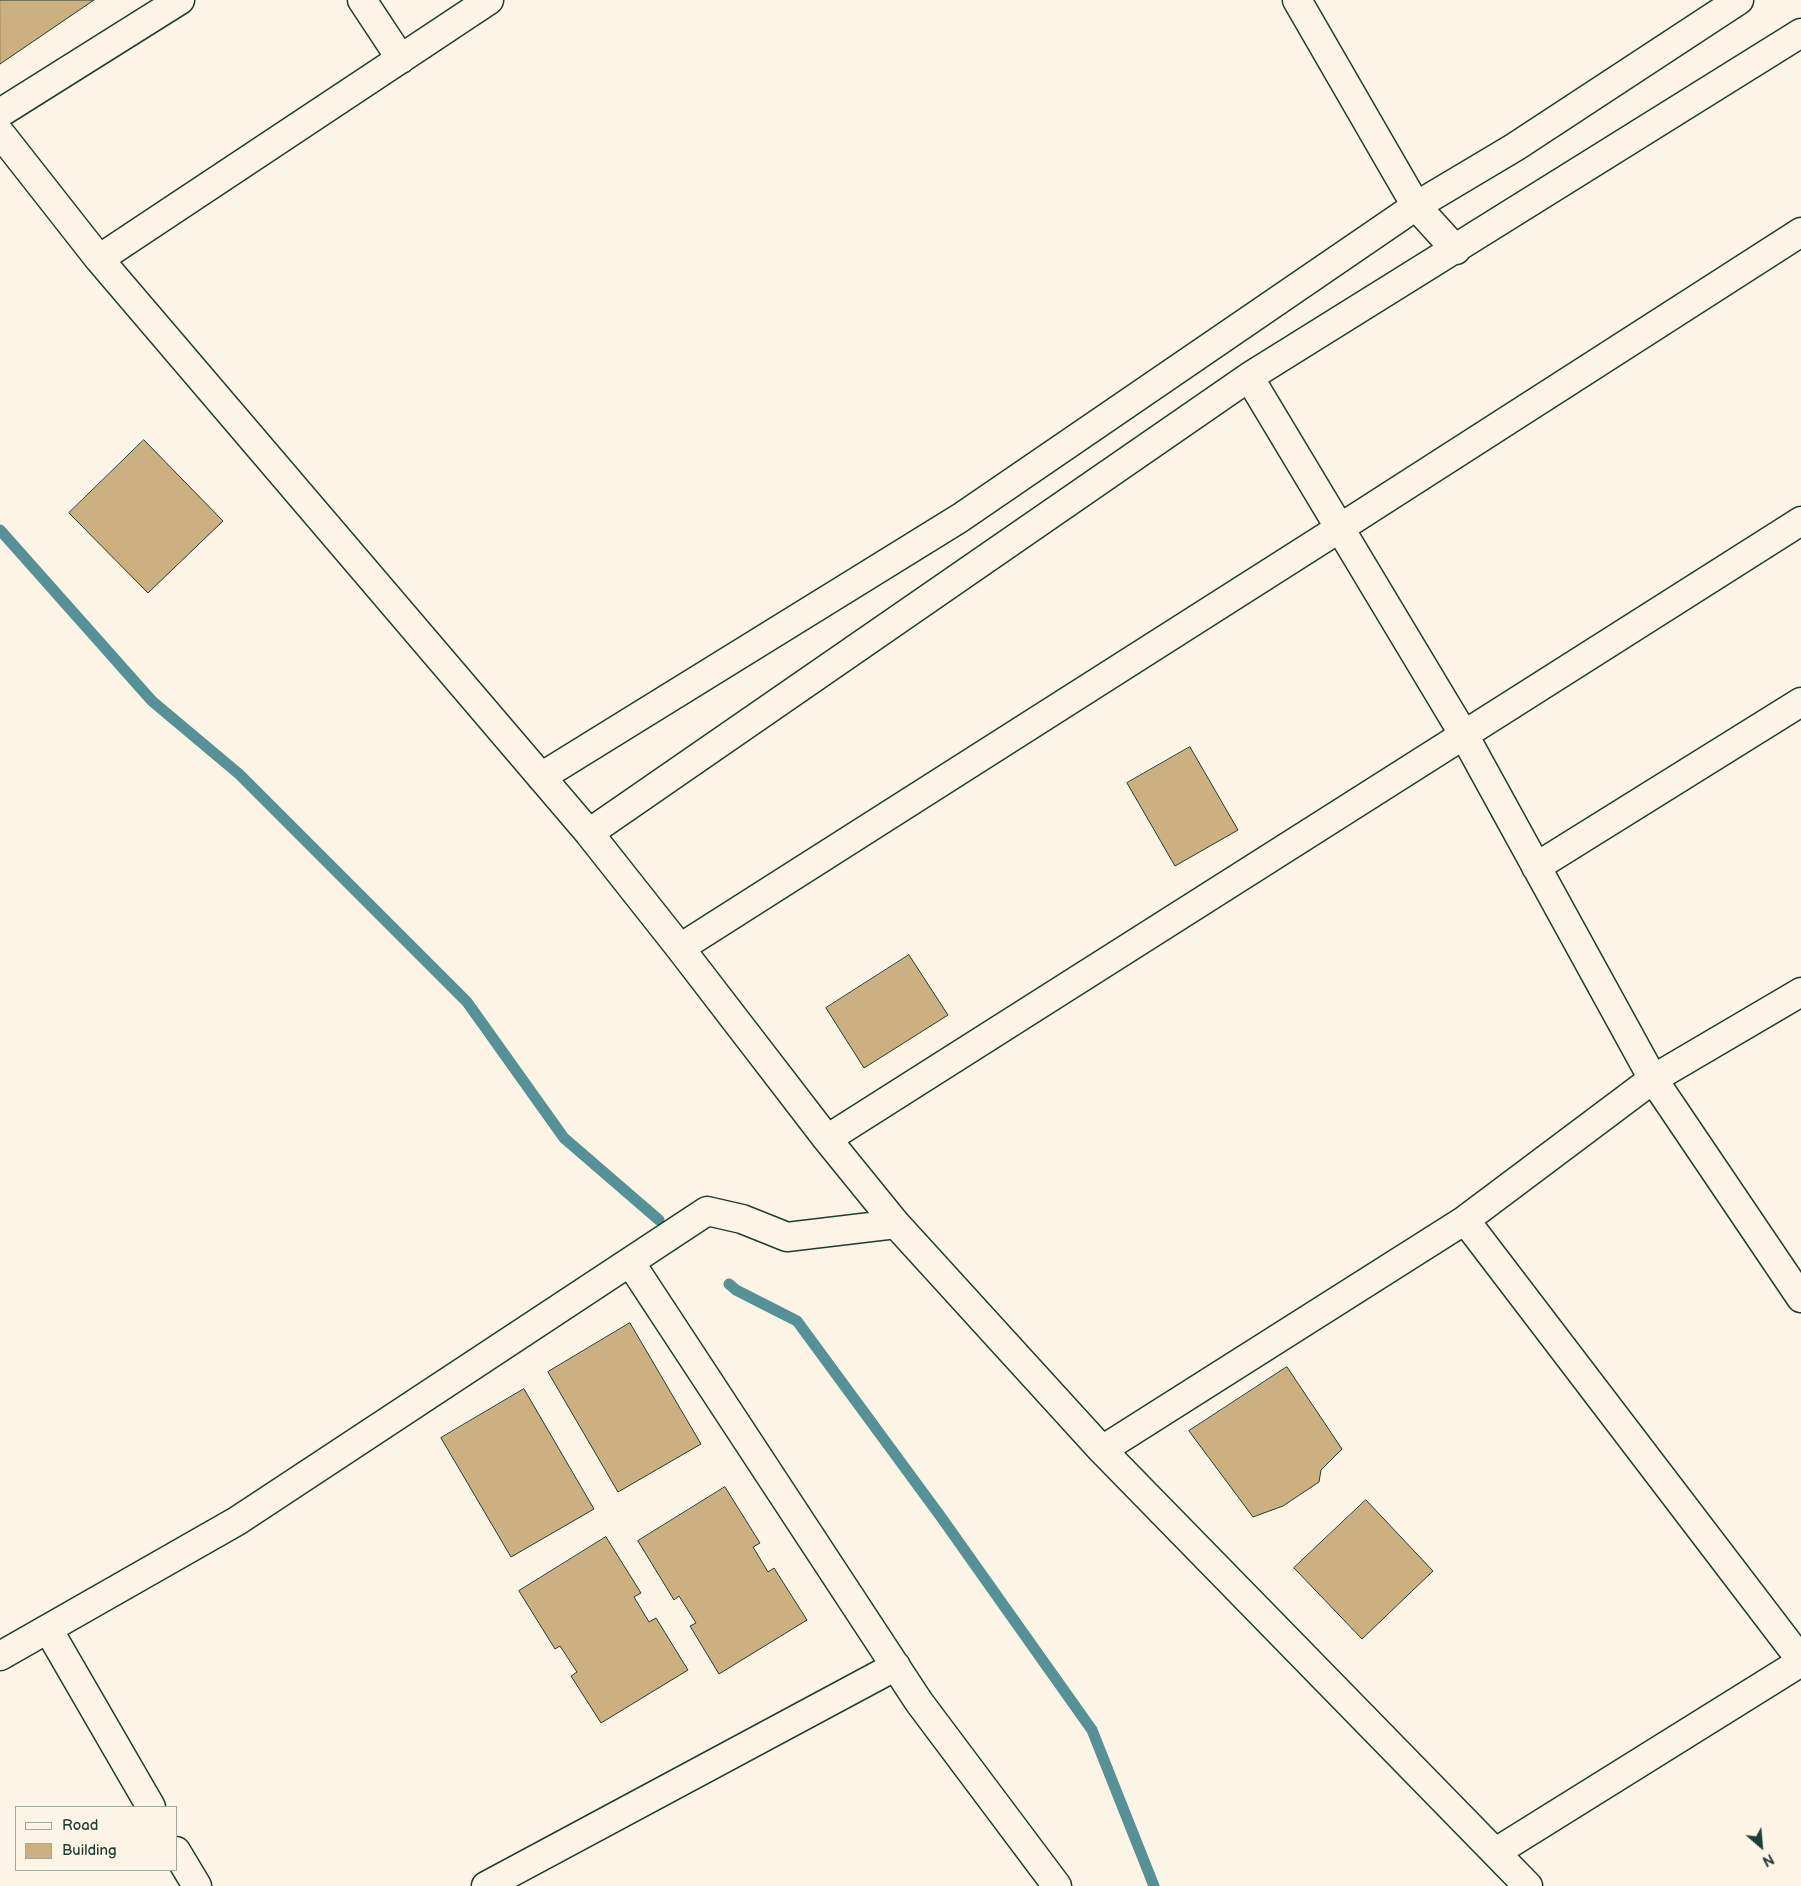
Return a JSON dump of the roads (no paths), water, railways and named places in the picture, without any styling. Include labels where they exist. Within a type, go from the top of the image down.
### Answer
[{"type":"street","points":[[0,113],[180,0]]},
{"type":"street","points":[[362,0],[401,59]]},
{"type":"street","points":[[99,260],[489,0]]},
{"type":"street","points":[[1297,0],[1416,206],[1456,250]]},
{"type":"street","points":[[541,777],[960,518],[1416,206],[1515,147],[1739,0]]},
{"type":"street","points":[[589,833],[1249,377],[1456,250],[1801,33]]},
{"type":"street","points":[[0,133],[99,260],[589,833],[827,1139],[896,1224],[1102,1450],[1528,1886]]},
{"type":"street","points":[[680,948],[1801,232]]},
{"type":"street","points":[[1249,377],[1464,735],[1653,1079],[1800,1295]]},
{"type":"street","points":[[827,1139],[1801,521]]},
{"type":"street","points":[[1536,867],[1801,702]]},
{"type":"street","points":[[1102,1450],[1465,1220],[1653,1079],[1801,992]]},
{"type":"street","points":[[0,1656],[237,1521],[707,1211],[742,1219],[787,1237],[896,1224]]},
{"type":"street","points":[[1465,1220],[1801,1661],[1496,1852]]},
{"type":"street","points":[[630,1262],[919,1702],[1057,1886]]},
{"type":"street","points":[[48,1629],[150,1806]]},
{"type":"street","points":[[486,1886],[896,1666]]},
{"type":"street","points":[[178,1854],[197,1886]]},
{"type":"waterway","points":[[0,530],[152,701],[239,774],[467,1002],[564,1138],[659,1220]]},
{"type":"waterway","points":[[729,1284],[736,1290],[797,1321],[941,1517],[1092,1730],[1154,1886]]}]
